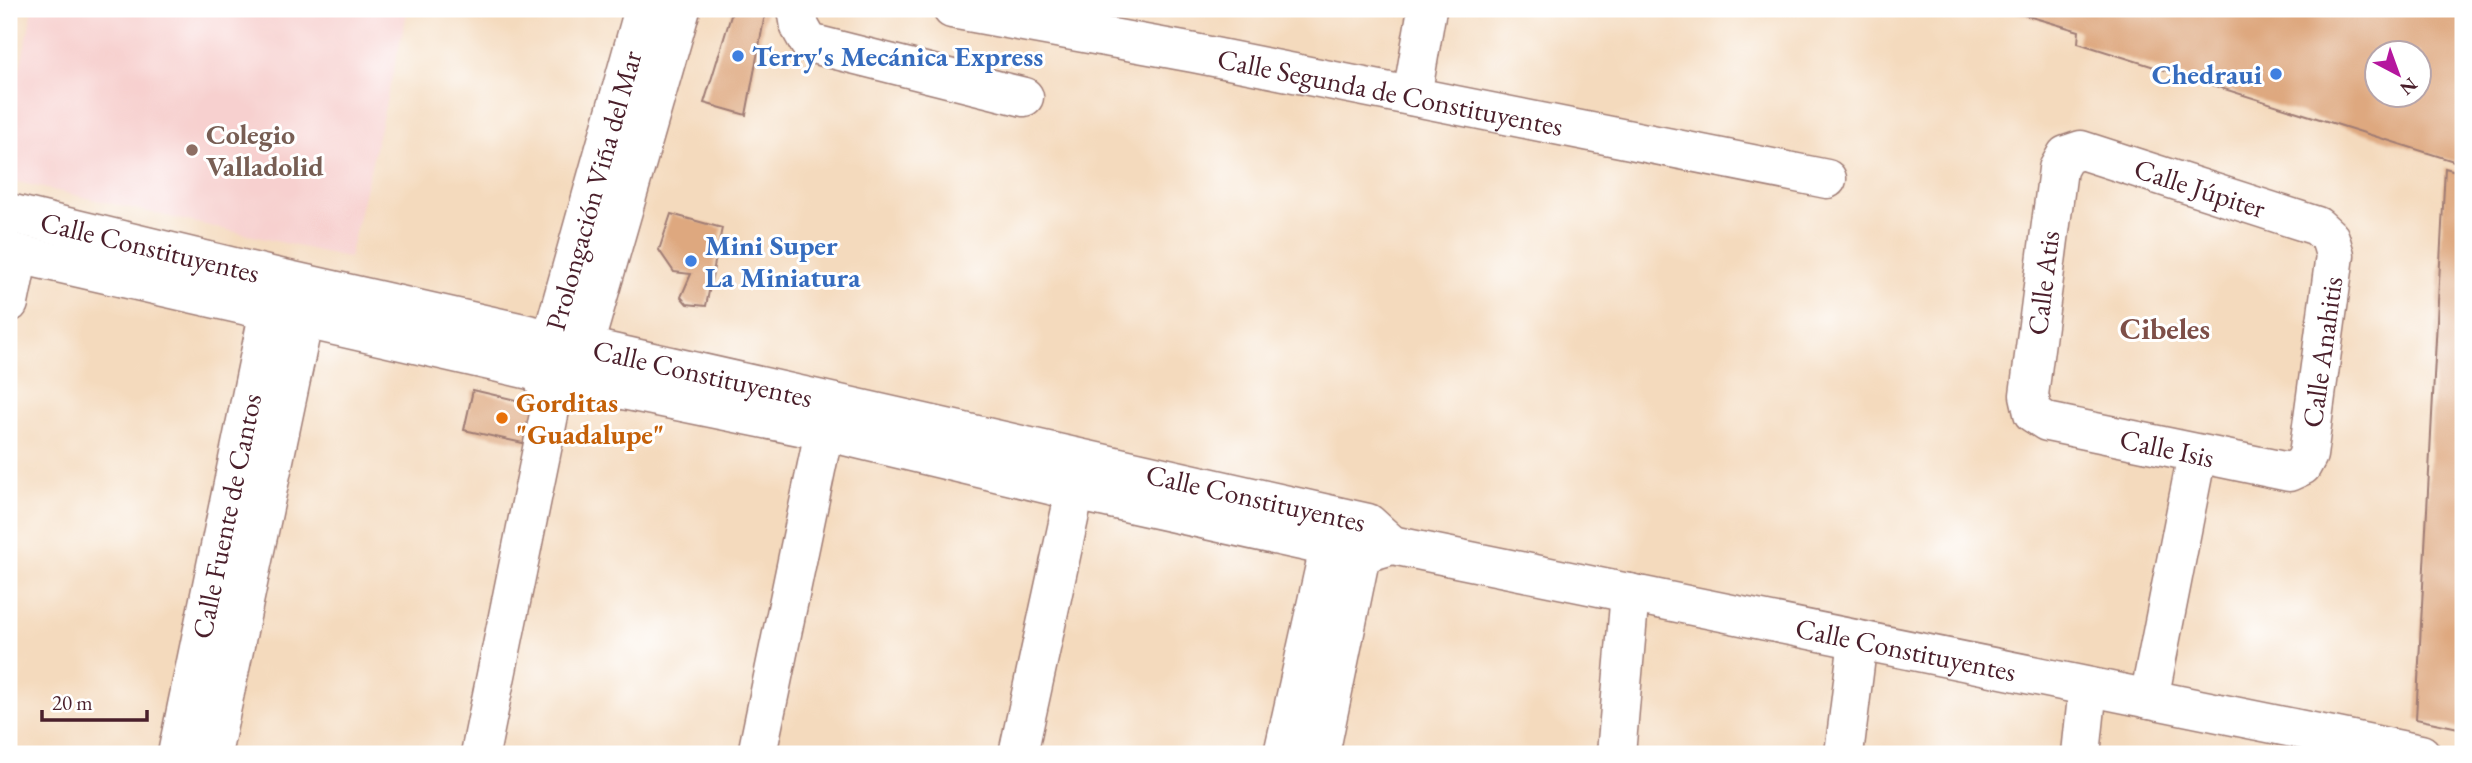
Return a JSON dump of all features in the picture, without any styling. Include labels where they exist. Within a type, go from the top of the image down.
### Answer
[{"type":"street","name":"Prolongación Viña del Mar","points":[[560,368],[644,9]]},
{"type":"street","name":"Prolongación Viña del Mar","points":[[560,368],[681,9]]},
{"type":"street","points":[[797,9],[800,27],[809,43],[1024,97]]},
{"type":"street","name":"Calle Segunda de Constituyentes","points":[[951,9],[1195,53],[1827,179]]},
{"type":"street","points":[[1412,96],[1427,9]]},
{"type":"street","name":"Calle Júpiter","points":[[2066,155],[2081,150],[2317,226],[2330,238]]},
{"type":"street","name":"Calle Atis","points":[[2033,413],[2029,395],[2058,169],[2066,155]]},
{"type":"street","name":"Calle Constituyentes","points":[[9,213],[289,297],[560,368],[1074,491],[1357,537]]},
{"type":"street","name":"Calle Anahitis","points":[[2302,466],[2308,455],[2335,255],[2330,238]]},
{"type":"street","name":"Calle Constituyentes","points":[[14,253],[289,297]]},
{"type":"street","points":[[9,303],[14,253]]},
{"type":"street","name":"Calle Fuente de Cantos","points":[[177,754],[289,297]]},
{"type":"street","name":"Calle Fuente de Cantos","points":[[212,754],[289,297]]},
{"type":"street","name":"Calle Constituyentes","points":[[560,368],[1357,537],[2150,699],[2316,744],[2421,754]]},
{"type":"street","points":[[480,754],[560,368]]},
{"type":"street","name":"Calle Isis","points":[[2033,413],[2047,422],[2197,454],[2289,472],[2302,466]]},
{"type":"street","points":[[757,754],[824,431]]},
{"type":"street","points":[[2150,699],[2197,454]]},
{"type":"street","points":[[1018,754],[1074,491]]},
{"type":"street","points":[[1283,754],[1357,537]]},
{"type":"street","points":[[1321,754],[1357,537]]},
{"type":"street","points":[[1616,754],[1630,593]]},
{"type":"street","points":[[1844,754],[1858,640]]},
{"type":"street","points":[[2081,754],[2088,687]]},
{"type":"shaded area","name":"Colegio Valladolid","points":[[33,9],[408,9],[349,258],[9,180],[9,119]]},
{"type":"building","name":"Terry's Mecánica Express","points":[[733,9],[766,9],[746,115],[704,103]]},
{"type":"building","name":"Chedraui","points":[[2004,9],[2463,9],[2463,164],[2078,43],[2079,31]]},
{"type":"building","points":[[2445,168],[2463,173],[2463,729],[2416,719]]},
{"type":"building","name":"Mini Super La Miniatura","points":[[671,214],[722,228],[706,306],[687,304],[681,297],[691,274],[674,272],[659,250]]},
{"type":"building","name":"Gorditas \"Guadalupe\"","points":[[473,390],[541,406],[532,445],[464,430]]},
{"type":"place","name":"Terry's Mecánica Express","points":[[738,56]]},
{"type":"place","name":"Chedraui","points":[[2276,74]]},
{"type":"place","name":"Colegio Valladolid","points":[[192,150]]},
{"type":"place","name":"Mini Super La Miniatura","points":[[691,261]]},
{"type":"place","name":"Gorditas \"Guadalupe\"","points":[[502,418]]},
{"type":"district","name":"Cibeles","points":[[2165,329]]}]
